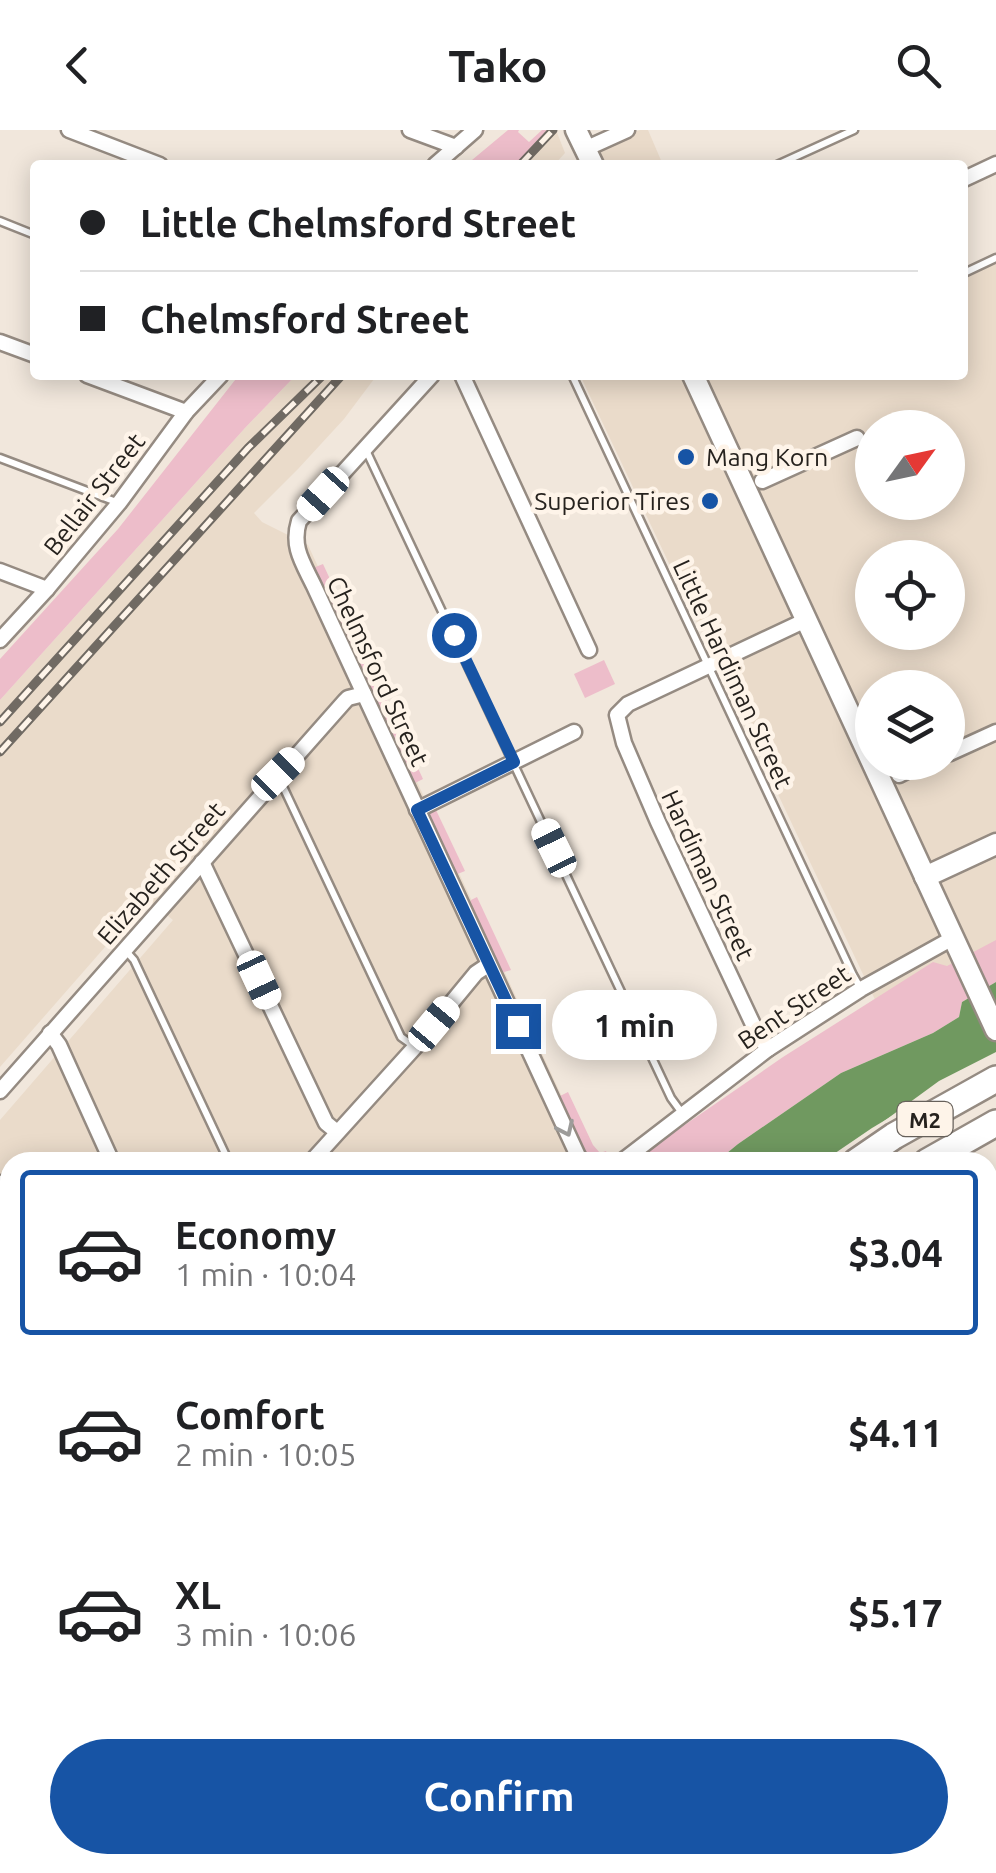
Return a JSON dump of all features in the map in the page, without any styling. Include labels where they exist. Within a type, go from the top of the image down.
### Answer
[{"type":"highway","name":"M2","points":[[871,1152],[996,1079]]},
{"type":"highway","name":"M2","points":[[945,1152],[996,1123]]},
{"type":"street","points":[[69,130],[147,160]]},
{"type":"street","points":[[410,130],[456,147]]},
{"type":"street","points":[[441,160],[475,130]]},
{"type":"street","points":[[585,148],[627,130]]},
{"type":"street","points":[[968,177],[996,164]]},
{"type":"street","points":[[0,342],[30,353]]},
{"type":"street","points":[[101,380],[186,412]]},
{"type":"street","name":"Bellair Street","points":[[0,640],[119,503],[186,412],[216,380]]},
{"type":"street","points":[[365,448],[427,380]]},
{"type":"street","points":[[464,380],[589,650]]},
{"type":"street","points":[[694,380],[996,1030]]},
{"type":"street","points":[[762,481],[855,439]]},
{"type":"street","name":"Chelmsford Street","points":[[365,448],[299,521],[294,536],[298,552],[576,1152]]},
{"type":"street","points":[[0,571],[47,589]]},
{"type":"street","points":[[708,666],[806,620]]},
{"type":"street","name":"Hardiman Street","points":[[708,666],[628,704],[617,714],[624,744],[658,822],[768,1049]]},
{"type":"street","name":"Elizabeth Street","points":[[0,1091],[278,774],[348,698],[364,694]]},
{"type":"street","points":[[417,810],[574,732]]},
{"type":"street","points":[[965,746],[996,732]]},
{"type":"street","points":[[925,878],[996,844]]},
{"type":"street","points":[[202,862],[326,1123],[338,1132]]},
{"type":"street","name":"Bent Street","points":[[635,1152],[768,1049],[861,989],[953,938]]},
{"type":"street","points":[[320,1152],[476,973],[488,965]]},
{"type":"street","points":[[50,1033],[107,1152]]},
{"type":"lane","points":[[788,160],[854,130]]},
{"type":"lane","points":[[0,222],[30,233]]},
{"type":"lane","points":[[968,271],[996,258]]},
{"type":"lane","name":"Little Hardiman Street","points":[[574,380],[861,989]]},
{"type":"lane","points":[[365,448],[671,1098],[683,1114]]},
{"type":"lane","points":[[0,458],[119,503]]},
{"type":"lane","points":[[278,774],[402,1036],[415,1047]]},
{"type":"lane","points":[[124,949],[134,960],[224,1152]]},
{"type":"shaded area","points":[[508,130],[519,130],[529,142],[547,130],[520,160],[472,160]]},
{"type":"shaded area","points":[[547,130],[556,130],[565,153],[559,160],[520,160]]},
{"type":"shaded area","points":[[648,130],[661,160],[590,160],[585,149]]},
{"type":"shaded area","points":[[996,258],[996,941],[878,1006],[582,380],[968,380],[968,272]]},
{"type":"shaded area","points":[[235,380],[291,380],[0,700],[0,659],[118,529]]},
{"type":"shaded area","points":[[291,380],[373,380],[344,419],[254,513],[262,522],[308,545],[587,1152],[0,1152],[0,1120],[173,920],[147,899],[0,1067],[0,700]]},
{"type":"shaded area","points":[[323,564],[423,779],[413,784],[313,568]]},
{"type":"shaded area","points":[[604,660],[615,684],[585,698],[574,674]]},
{"type":"shaded area","points":[[436,810],[465,871],[455,875],[426,814]]},
{"type":"shaded area","points":[[477,897],[511,970],[498,974],[467,909]]},
{"type":"shaded area","points":[[996,940],[996,982],[962,1002],[959,1017],[933,1033],[841,1073],[728,1152],[645,1152],[783,1057],[933,962],[947,966]]},
{"type":"shaded area","points":[[996,982],[996,1052],[939,1081],[842,1152],[728,1152],[841,1073],[933,1033],[959,1017],[962,1002]]},
{"type":"shaded area","points":[[568,1092],[599,1152],[582,1152],[556,1098]]},
{"type":"pier","points":[[939,1088],[851,1152],[837,1152]]},
{"type":"railway","points":[[525,160],[553,130]]},
{"type":"railway","points":[[0,722],[248,448],[318,380]]},
{"type":"railway","points":[[0,752],[337,380]]},
{"type":"place","name":"Mang Korn","points":[[686,457]]},
{"type":"place","name":"Superior Tires","points":[[710,501]]},
{"type":"route","points":[[454,635],[514,762],[417,810],[518,1026]]}]
